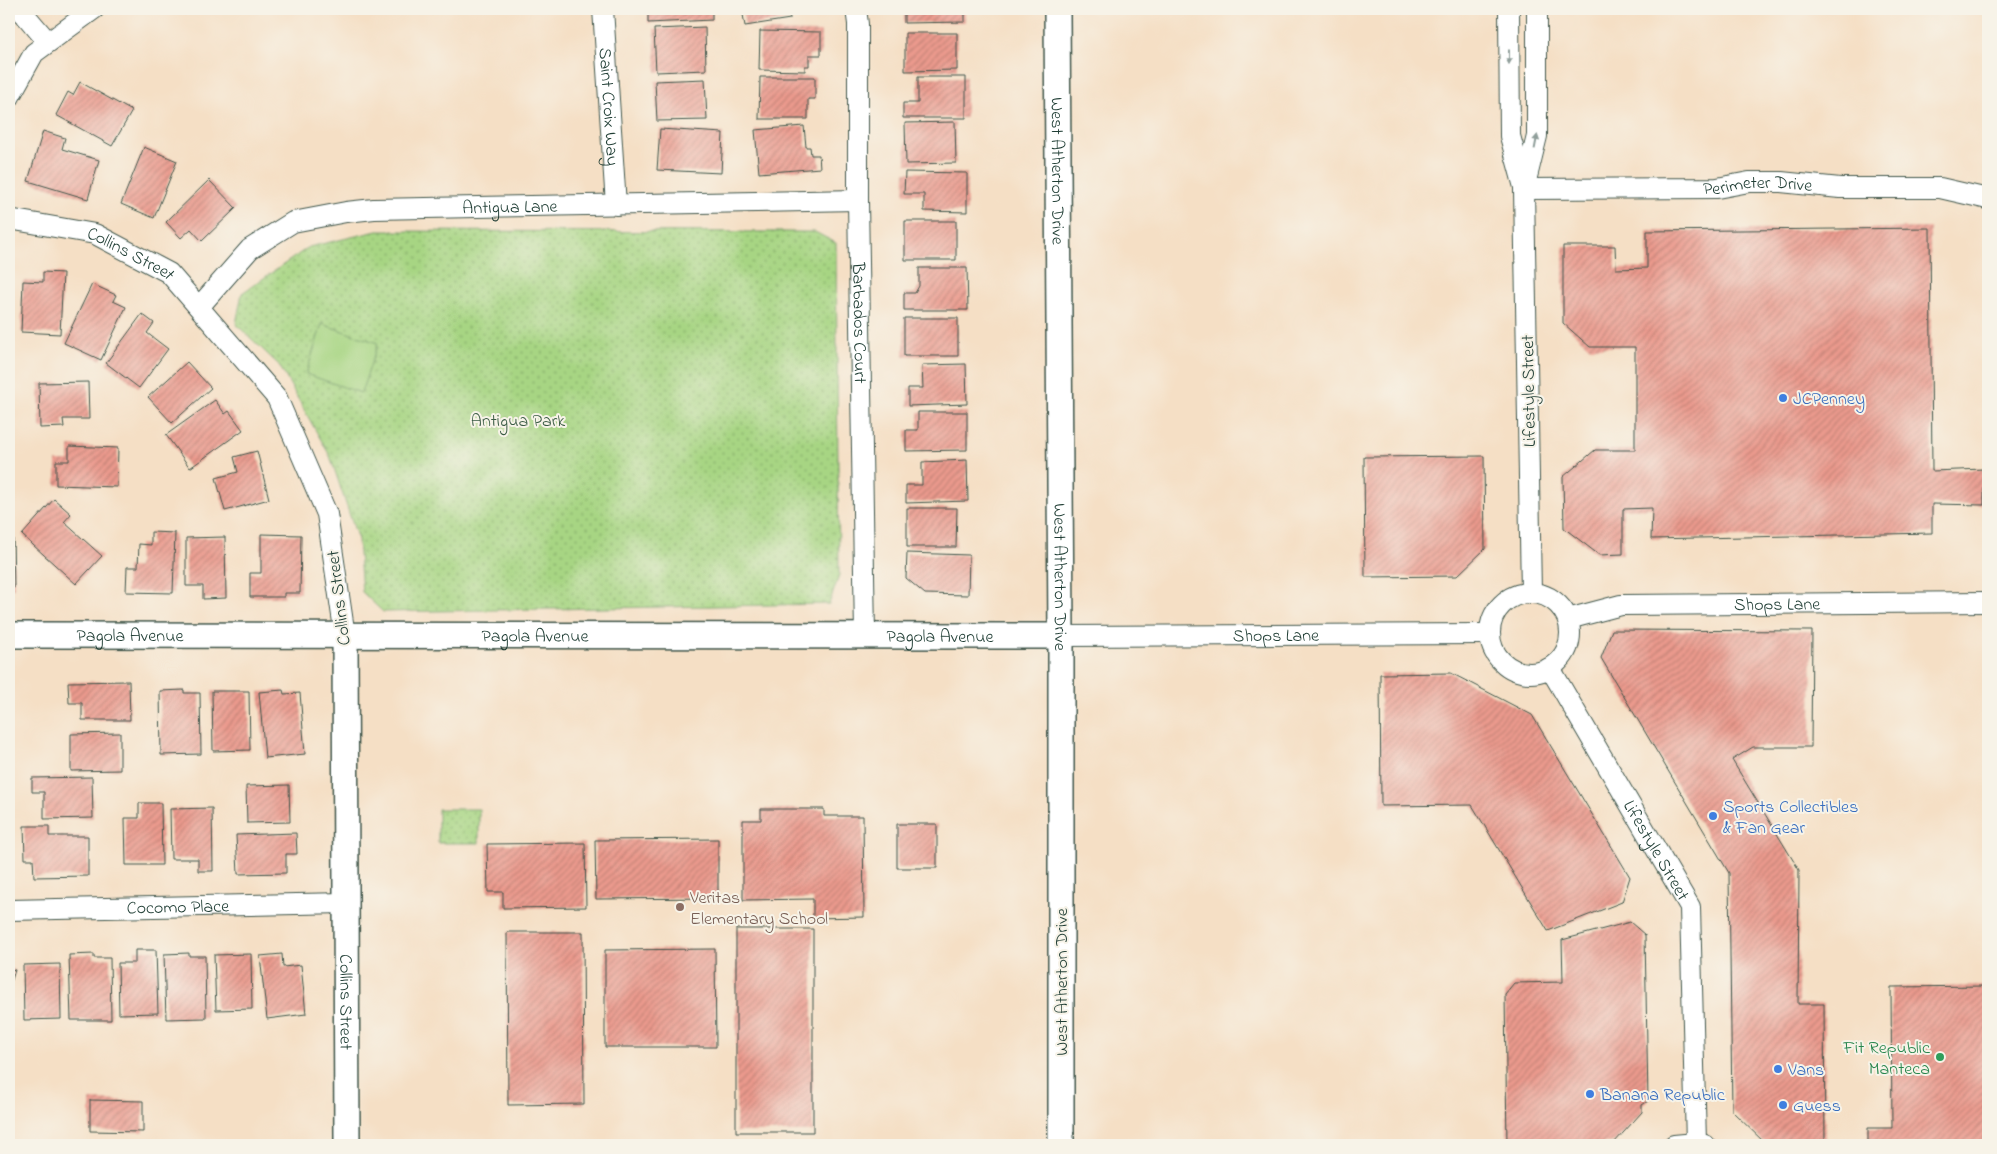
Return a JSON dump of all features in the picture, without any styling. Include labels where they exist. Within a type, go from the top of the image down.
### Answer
[{"type":"street","points":[[20,9],[48,42]]},
{"type":"street","points":[[9,98],[34,53],[94,9]]},
{"type":"street","name":"Saint Croix Way","points":[[603,9],[616,204]]},
{"type":"street","name":"Barbados Court","points":[[856,9],[858,24],[858,200],[865,636]]},
{"type":"street","name":"West Atherton Drive","points":[[1057,9],[1061,636],[1061,1145]]},
{"type":"street","name":"Lifestyle Street","points":[[1509,9],[1510,136],[1524,189],[1531,593]]},
{"type":"street","name":"Lifestyle Street","points":[[1524,189],[1537,136],[1537,9]]},
{"type":"street","name":"Perimeter Drive","points":[[1524,189],[1717,188],[1749,182],[1781,182],[1840,188],[1940,188],[1988,199]]},
{"type":"street","name":"Antigua Lane","points":[[199,307],[250,249],[293,222],[346,212],[374,209],[858,200]]},
{"type":"street","name":"Collins Street","points":[[9,219],[95,234],[169,273],[277,398],[327,514],[345,636],[347,1145]]},
{"type":"street","points":[[1531,593],[1550,598],[1560,606],[1568,619],[1570,641],[1565,653],[1556,664],[1545,671],[1533,674],[1509,668],[1500,660],[1493,649],[1490,634],[1491,624],[1496,612],[1504,602],[1515,596],[1531,593]]},
{"type":"street","name":"Shops Lane","points":[[1568,619],[1621,605],[1988,602]]},
{"type":"street","name":"Shops Lane","points":[[1061,636],[1490,634]]},
{"type":"street","name":"Pagola Avenue","points":[[9,635],[1061,636]]},
{"type":"street","name":"Lifestyle Street","points":[[1550,668],[1690,907],[1700,1144]]},
{"type":"street","name":"Cocomo Place","points":[[9,910],[346,903]]},
{"type":"street","points":[[1674,1145],[1700,1144]]},
{"type":"green space","name":"Antigua Park","points":[[377,231],[815,232],[836,243],[839,576],[829,604],[383,612],[362,592],[358,540],[330,456],[279,365],[236,324],[242,293],[309,247]]},
{"type":"green space","points":[[322,324],[378,343],[361,393],[306,374]]},
{"type":"green space","points":[[438,809],[479,809],[479,843],[438,843]]},
{"type":"building","points":[[648,9],[712,9],[712,20],[648,23]]},
{"type":"building","points":[[742,9],[789,9],[790,19],[745,26]]},
{"type":"building","points":[[904,9],[965,9],[965,22],[904,23]]},
{"type":"building","points":[[705,27],[706,70],[656,72],[654,29]]},
{"type":"building","points":[[760,31],[821,32],[821,55],[809,55],[809,66],[805,66],[805,71],[759,70]]},
{"type":"building","points":[[905,33],[957,33],[957,70],[905,71]]},
{"type":"building","points":[[760,77],[815,77],[815,99],[808,99],[808,119],[759,119]]},
{"type":"building","points":[[918,77],[966,77],[966,118],[903,118],[903,103],[918,103]]},
{"type":"building","points":[[705,79],[707,120],[657,121],[655,81]]},
{"type":"building","points":[[80,82],[132,111],[112,146],[56,115],[68,92],[73,95]]},
{"type":"building","points":[[955,122],[956,163],[906,164],[905,123]]},
{"type":"building","points":[[804,126],[806,147],[810,147],[811,155],[819,155],[820,168],[759,173],[755,130]]},
{"type":"building","points":[[660,129],[723,133],[721,173],[657,170]]},
{"type":"building","points":[[43,131],[65,138],[62,149],[99,160],[88,199],[28,181]]},
{"type":"building","points":[[144,147],[177,161],[154,218],[121,204]]},
{"type":"building","points":[[905,172],[967,173],[967,212],[924,211],[924,194],[904,194]]},
{"type":"building","points":[[209,180],[236,208],[202,241],[191,229],[181,238],[166,222]]},
{"type":"building","points":[[905,221],[956,221],[956,260],[905,260]]},
{"type":"building","name":"JCPenney","points":[[1930,228],[1932,471],[1984,469],[1984,505],[1932,504],[1932,533],[1651,539],[1652,508],[1623,509],[1623,554],[1599,555],[1564,528],[1563,477],[1595,450],[1635,450],[1635,347],[1590,347],[1563,323],[1563,246],[1615,246],[1616,269],[1647,268],[1647,231]]},
{"type":"building","points":[[919,268],[967,268],[968,310],[904,310],[904,293],[915,293],[919,286]]},
{"type":"building","points":[[43,272],[63,273],[60,334],[21,332],[23,281],[43,282]]},
{"type":"building","points":[[92,284],[116,295],[113,301],[126,307],[101,360],[64,343]]},
{"type":"building","points":[[142,314],[154,323],[147,333],[168,349],[139,388],[106,363]]},
{"type":"building","points":[[904,318],[958,318],[958,356],[904,356]]},
{"type":"building","points":[[187,362],[211,388],[172,423],[148,397]]},
{"type":"building","points":[[966,364],[967,404],[908,406],[908,388],[923,388],[922,365]]},
{"type":"building","points":[[88,382],[89,419],[63,419],[64,427],[40,428],[39,383]]},
{"type":"building","points":[[215,400],[225,414],[229,411],[243,430],[190,468],[166,435]]},
{"type":"building","points":[[918,412],[967,412],[967,450],[906,451],[906,430],[918,430]]},
{"type":"building","points":[[69,446],[118,448],[117,487],[56,485],[56,461],[69,461]]},
{"type":"building","points":[[257,451],[269,499],[225,511],[216,478],[238,472],[234,457]]},
{"type":"building","points":[[1484,456],[1485,549],[1457,576],[1365,577],[1364,457]]},
{"type":"building","points":[[967,460],[968,501],[906,503],[906,485],[922,485],[922,462]]},
{"type":"building","points":[[54,499],[71,514],[64,522],[102,556],[76,584],[22,535]]},
{"type":"building","points":[[907,508],[957,508],[956,547],[907,547]]},
{"type":"building","points":[[151,532],[175,533],[173,593],[126,592],[127,567],[138,567],[139,544],[151,545]]},
{"type":"building","points":[[261,534],[301,535],[300,593],[284,593],[284,597],[250,597],[250,573],[261,573]]},
{"type":"building","points":[[13,535],[14,588],[9,588],[9,536]]},
{"type":"building","points":[[225,537],[226,598],[203,599],[203,586],[186,586],[186,538]]},
{"type":"building","points":[[907,553],[969,555],[968,595],[925,594],[906,578]]},
{"type":"building","points":[[1612,630],[1812,631],[1811,747],[1753,747],[1732,760],[1799,870],[1798,1004],[1824,1004],[1825,1145],[1767,1145],[1732,1111],[1729,873],[1601,658]]},
{"type":"building","points":[[1451,673],[1532,715],[1630,877],[1622,902],[1548,931],[1472,805],[1381,806],[1380,674]]},
{"type":"building","points":[[129,681],[130,720],[82,720],[82,703],[69,703],[68,682]]},
{"type":"building","points":[[184,690],[184,693],[200,693],[201,754],[161,755],[160,691]]},
{"type":"building","points":[[283,690],[284,694],[300,693],[305,754],[265,758],[259,692]]},
{"type":"building","points":[[212,691],[249,691],[250,750],[213,751]]},
{"type":"building","points":[[120,733],[120,770],[71,771],[71,734]]},
{"type":"building","points":[[92,777],[93,818],[44,819],[44,792],[32,792],[32,778]]},
{"type":"building","points":[[289,785],[290,822],[247,823],[246,786]]},
{"type":"building","points":[[139,803],[161,803],[162,865],[126,865],[125,818],[139,818]]},
{"type":"building","points":[[212,808],[213,871],[198,871],[198,859],[171,859],[170,809]]},
{"type":"building","points":[[761,809],[824,809],[824,816],[863,816],[864,917],[813,918],[813,899],[743,900],[743,820],[761,820]]},
{"type":"building","points":[[897,824],[937,824],[937,868],[897,868]]},
{"type":"building","points":[[24,826],[49,826],[49,836],[88,836],[88,876],[34,877],[33,859],[25,859]]},
{"type":"building","points":[[296,833],[297,854],[286,854],[286,873],[238,874],[236,835]]},
{"type":"building","points":[[718,839],[718,898],[596,899],[595,840]]},
{"type":"building","points":[[585,843],[586,907],[503,908],[503,892],[488,892],[487,844]]},
{"type":"building","points":[[1630,922],[1645,935],[1648,1101],[1642,1105],[1642,1112],[1614,1143],[1602,1145],[1507,1145],[1505,994],[1514,983],[1563,982],[1562,940]]},
{"type":"building","points":[[736,929],[813,929],[813,1132],[736,1132]]},
{"type":"building","points":[[507,932],[583,932],[584,1104],[508,1105]]},
{"type":"building","points":[[715,949],[716,1047],[605,1047],[605,950]]},
{"type":"building","points":[[135,950],[156,950],[158,1013],[119,1014],[118,963],[135,963]]},
{"type":"building","points":[[189,953],[189,956],[205,956],[206,1018],[166,1019],[164,954]]},
{"type":"building","points":[[94,954],[94,958],[110,958],[111,1020],[71,1020],[69,955]]},
{"type":"building","points":[[251,954],[252,1009],[216,1010],[214,955]]},
{"type":"building","points":[[282,954],[283,967],[301,965],[306,1014],[267,1019],[260,956]]},
{"type":"building","points":[[60,964],[61,1019],[24,1020],[23,965]]},
{"type":"building","points":[[9,968],[15,970],[9,989]]},
{"type":"building","name":"Fit Republic Manteca","points":[[1988,986],[1988,1145],[1868,1145],[1868,1128],[1892,1128],[1891,987]]},
{"type":"building","points":[[90,1100],[143,1101],[143,1132],[90,1131]]},
{"type":"place","name":"JCPenney","points":[[1783,398]]},
{"type":"place","name":"Sports Collectibles & Fan Gear","points":[[1713,816]]},
{"type":"place","name":"Veritas Elementary School","points":[[680,907]]},
{"type":"place","name":"Fit Republic Manteca","points":[[1940,1057]]},
{"type":"place","name":"Vans","points":[[1778,1069]]},
{"type":"place","name":"Banana Republic","points":[[1590,1094]]},
{"type":"place","name":"Guess","points":[[1783,1105]]}]
